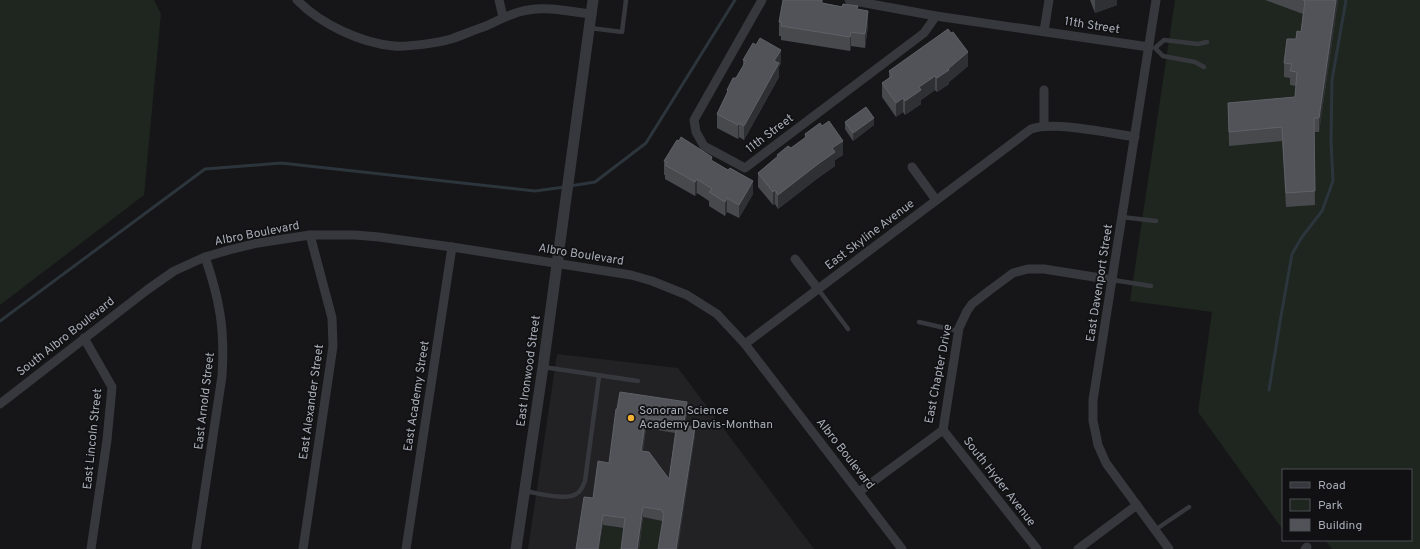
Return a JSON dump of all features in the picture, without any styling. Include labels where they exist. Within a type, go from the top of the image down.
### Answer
[{"type":"street","points":[[297,0],[318,18],[337,28],[368,40],[395,46],[427,44],[449,39],[528,10],[547,9],[592,14]]},
{"type":"street","points":[[499,0],[503,18]]},
{"type":"street","points":[[590,28],[594,0]]},
{"type":"street","name":"11th Street","points":[[762,0],[694,120],[696,132],[704,146],[745,168],[924,33],[936,16]]},
{"type":"street","name":"11th Street","points":[[849,0],[888,4],[936,16],[1152,47]]},
{"type":"street","points":[[1044,31],[1049,0]]},
{"type":"street","name":"East Davenport Street","points":[[1156,0],[1152,47],[1135,137],[1093,400],[1093,421],[1098,445],[1106,463],[1169,549]]},
{"type":"street","name":"East Ironwood Street","points":[[516,549],[544,367],[568,181],[590,28]]},
{"type":"street","points":[[1044,90],[1044,126]]},
{"type":"street","name":"East Skyline Avenue","points":[[745,344],[1031,129],[1039,126],[1058,126],[1135,137]]},
{"type":"street","points":[[912,167],[936,200]]},
{"type":"street","name":"Albro Boulevard","points":[[147,290],[174,272],[205,257],[258,243],[310,235],[355,235],[452,247],[631,275],[652,281],[687,295],[716,314],[745,344],[902,549]]},
{"type":"street","name":"East Alexander Street","points":[[303,549],[333,346],[332,318],[310,235]]},
{"type":"street","name":"East Academy Street","points":[[406,549],[452,247]]},
{"type":"street","name":"East Arnold Street","points":[[196,549],[222,376],[224,352],[223,328],[220,309],[205,257]]},
{"type":"street","points":[[795,259],[818,289]]},
{"type":"street","name":"East Chapter Drive","points":[[859,492],[943,430],[958,331],[962,319],[972,304],[1013,273],[1020,270],[1037,268],[1113,280]]},
{"type":"street","name":"South Albro Boulevard","points":[[0,404],[147,290]]},
{"type":"street","name":"East Lincoln Street","points":[[84,338],[112,387],[107,440],[90,549]]},
{"type":"street","name":"South Hyder Avenue","points":[[943,430],[1037,549]]},
{"type":"street","points":[[1078,549],[1137,505]]},
{"type":"lane","points":[[590,28],[622,32],[626,0]]},
{"type":"lane","points":[[1204,67],[1195,62],[1163,56],[1152,47],[1164,40],[1198,44],[1207,42]]},
{"type":"lane","points":[[1122,217],[1156,221]]},
{"type":"lane","points":[[1113,280],[1151,286]]},
{"type":"lane","points":[[818,289],[848,329]]},
{"type":"lane","points":[[919,322],[958,331]]},
{"type":"lane","points":[[544,367],[638,381]]},
{"type":"lane","points":[[525,491],[569,498],[577,494],[582,489],[585,481],[599,376]]},
{"type":"lane","points":[[1155,530],[1189,507]]},
{"type":"shaded area","name":"Sonoran Science Academy Davis-Monthan","points":[[557,354],[678,368],[814,549],[528,549]]},
{"type":"green space","points":[[0,0],[154,0],[161,14],[144,195],[0,305]]},
{"type":"green space","points":[[1175,0],[1420,0],[1420,549],[1332,549],[1326,541],[1412,541],[1412,469],[1282,469],[1282,529],[1198,412],[1212,312],[1130,301]]},
{"type":"green space","points":[[641,518],[662,521],[664,523],[660,549],[639,549],[642,525]]},
{"type":"green space","points":[[603,525],[625,529],[622,549],[599,549]]},
{"type":"building","points":[[783,0],[822,0],[822,3],[842,7],[843,4],[858,6],[857,9],[868,11],[865,34],[851,32],[850,37],[781,26],[782,22],[779,22]]},
{"type":"building","points":[[1303,0],[1336,0],[1319,118],[1314,118],[1315,191],[1286,193],[1282,127],[1229,132],[1228,103],[1295,97],[1297,72],[1290,71],[1292,64],[1284,63],[1287,39],[1296,39],[1297,31],[1301,32],[1305,1]]},
{"type":"building","points":[[948,29],[951,33],[953,32],[968,52],[948,69],[949,70],[937,78],[935,76],[919,87],[921,90],[905,101],[903,98],[896,103],[882,83],[892,76],[889,71]]},
{"type":"building","points":[[760,38],[781,50],[774,61],[779,63],[744,126],[739,123],[738,125],[717,114],[733,78],[736,78],[746,61],[743,60],[753,43],[756,45]]},
{"type":"building","points":[[866,107],[874,118],[853,133],[845,122]]},
{"type":"building","points":[[829,121],[843,141],[832,148],[835,152],[778,195],[775,190],[773,192],[758,173],[788,146],[791,148],[806,137],[805,134],[820,123],[822,126]]},
{"type":"building","points":[[681,137],[712,157],[711,160],[728,170],[730,168],[753,181],[739,205],[727,198],[725,202],[709,192],[712,189],[697,179],[695,182],[665,165],[667,162],[664,161],[677,140],[679,141]]},
{"type":"building","points":[[620,392],[687,402],[684,423],[646,418],[641,451],[649,452],[669,479],[677,424],[695,427],[676,549],[658,549],[664,513],[662,510],[643,507],[637,549],[621,549],[625,518],[603,515],[598,549],[576,549],[584,497],[593,498],[598,461],[609,463],[616,409]]},
{"type":"waterway","points":[[570,186],[595,182],[646,143],[735,0]]},
{"type":"waterway","points":[[1269,390],[1292,254],[1302,237],[1322,211],[1333,181],[1331,140],[1332,80],[1346,0]]},
{"type":"waterway","points":[[0,321],[205,169],[281,163],[535,191],[565,187]]},
{"type":"place","name":"Sonoran Science Academy Davis-Monthan","points":[[631,418]]}]
